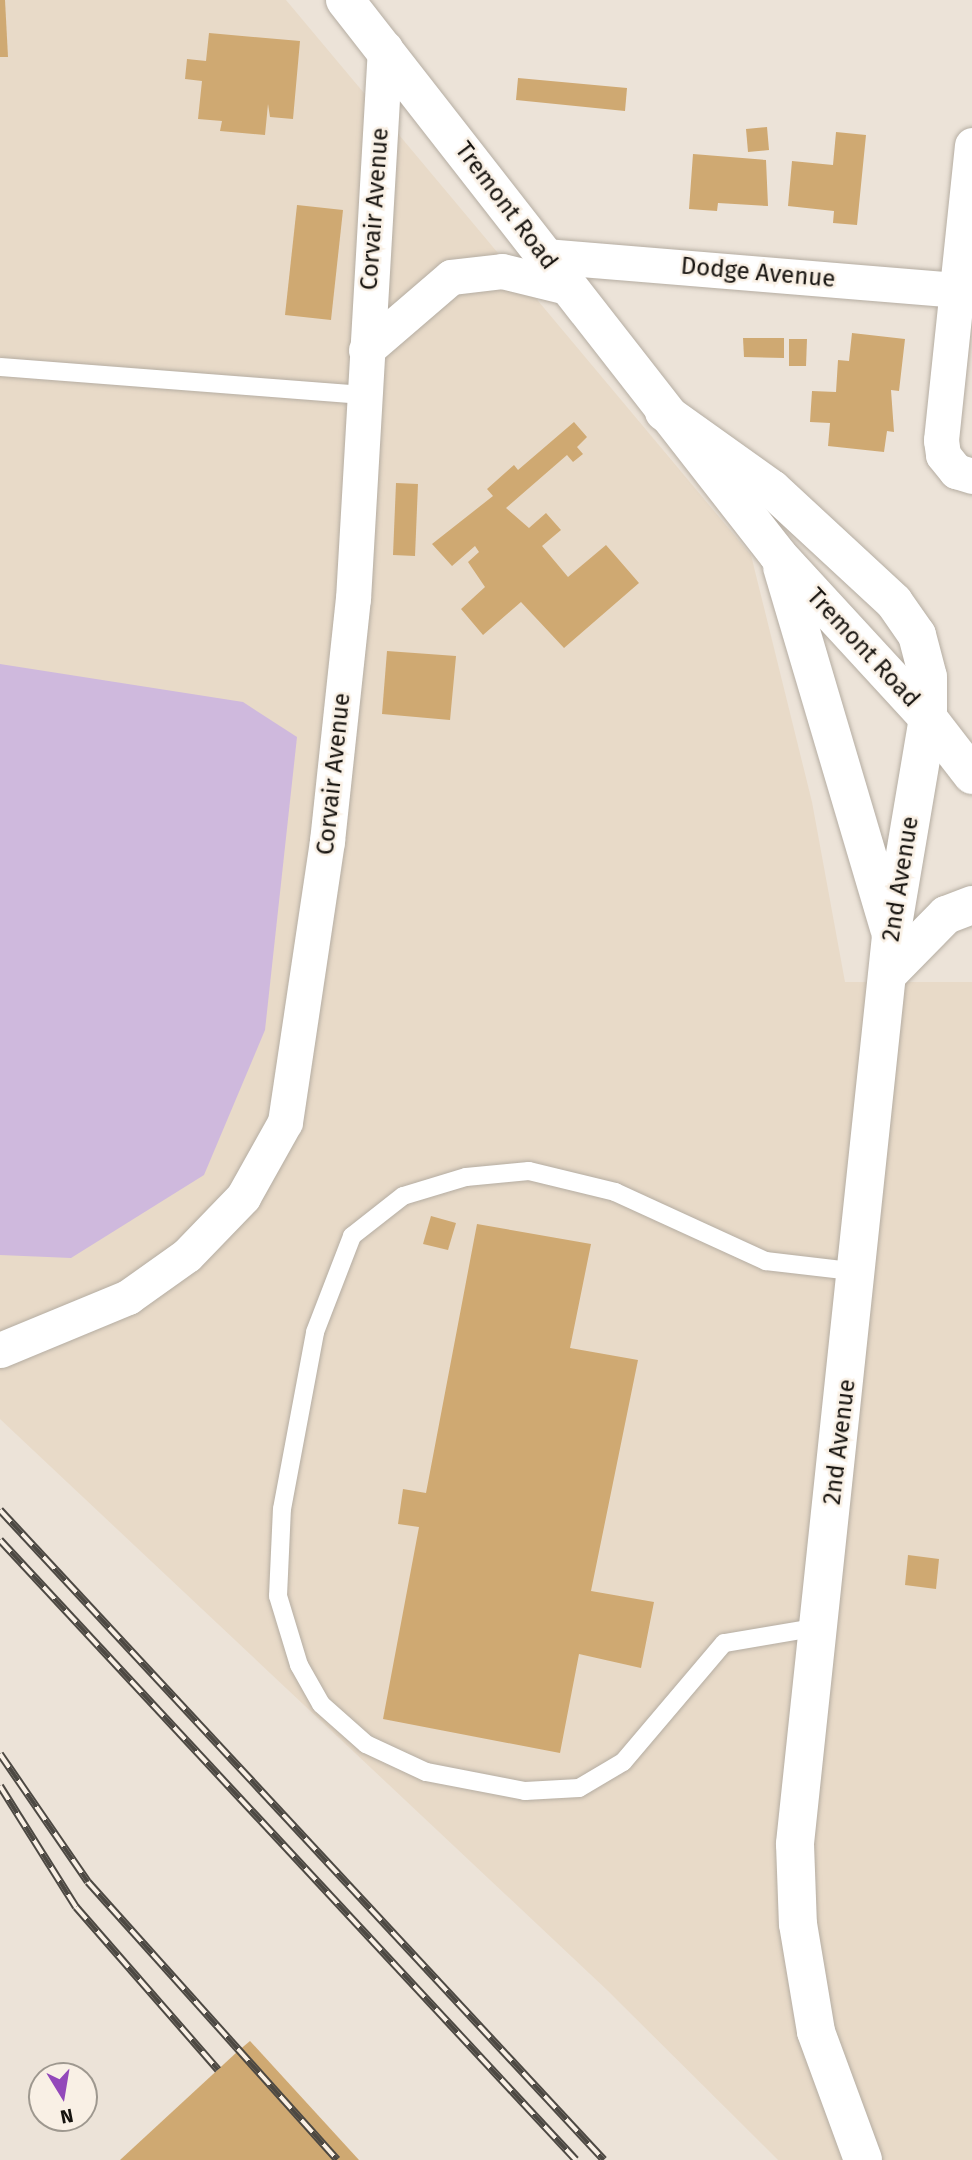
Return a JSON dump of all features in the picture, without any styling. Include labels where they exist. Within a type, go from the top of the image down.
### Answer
[{"type":"main road","name":"Tremont Road","points":[[345,0],[778,555],[928,718]]},
{"type":"main road","name":"Tremont Road","points":[[664,412],[772,489],[894,602],[917,635],[928,677],[928,718]]},
{"type":"main road","points":[[778,555],[891,936]]},
{"type":"main road","points":[[928,718],[972,775]]},
{"type":"main road","name":"2nd Avenue","points":[[863,2160],[816,2032],[798,1924],[795,1844],[860,1272],[891,936],[928,718]]},
{"type":"main road","points":[[888,974],[946,915],[972,905]]},
{"type":"street","name":"Corvair Avenue","points":[[0,1350],[128,1297],[187,1255],[243,1197],[285,1122],[330,814],[353,599],[385,48]]},
{"type":"street","points":[[972,145],[964,290],[941,440],[943,455],[956,471],[972,476]]},
{"type":"street","name":"Dodge Avenue","points":[[544,256],[964,290]]},
{"type":"street","points":[[366,349],[451,277],[502,271],[567,286]]},
{"type":"lane","points":[[0,367],[364,396]]},
{"type":"lane","points":[[818,1627],[724,1643],[623,1762],[579,1788],[525,1791],[426,1772],[366,1744],[321,1704],[299,1665],[278,1595],[282,1509],[324,1308],[352,1236],[403,1196],[466,1177],[529,1171],[615,1192],[766,1261],[860,1272]]},
{"type":"shaded area","points":[[0,0],[286,0],[751,555],[812,802],[845,982],[972,982],[972,2160],[778,2160],[607,1990],[0,1419]]},
{"type":"shaded area","points":[[0,664],[243,702],[297,737],[265,1030],[204,1175],[71,1258],[0,1255]]},
{"type":"building","points":[[0,0],[5,0],[8,57],[0,57]]},
{"type":"building","points":[[209,33],[300,41],[293,119],[270,117],[268,104],[265,135],[220,131],[222,121],[198,119],[202,81],[185,79],[187,59],[206,61]]},
{"type":"building","points":[[518,78],[627,88],[625,111],[516,100]]},
{"type":"building","points":[[767,127],[769,150],[748,152],[746,129]]},
{"type":"building","points":[[836,132],[866,135],[857,225],[833,223],[834,211],[788,206],[792,161],[833,165]]},
{"type":"building","points":[[693,154],[766,160],[768,206],[718,203],[717,211],[689,209]]},
{"type":"building","points":[[297,205],[343,210],[331,320],[285,315]]},
{"type":"building","points":[[852,333],[905,339],[899,391],[891,390],[894,432],[887,431],[884,452],[828,446],[830,423],[810,422],[812,391],[836,392],[838,360],[849,361]]},
{"type":"building","points":[[743,338],[784,338],[784,358],[744,357]]},
{"type":"building","points":[[789,339],[807,339],[806,366],[789,366]]},
{"type":"building","points":[[574,422],[587,437],[577,447],[583,454],[573,462],[567,455],[506,508],[529,528],[546,513],[561,530],[542,546],[568,577],[606,545],[639,583],[564,648],[521,602],[483,635],[461,609],[485,587],[468,562],[479,552],[475,546],[452,566],[432,544],[493,496],[487,489],[514,465],[518,470]]},
{"type":"building","points":[[396,483],[418,484],[415,556],[393,555]]},
{"type":"building","points":[[387,651],[456,656],[450,720],[382,714]]},
{"type":"building","points":[[431,1216],[456,1223],[448,1250],[423,1244]]},
{"type":"building","points":[[477,1224],[591,1244],[570,1348],[638,1360],[591,1591],[654,1602],[641,1668],[579,1654],[560,1753],[383,1719],[419,1527],[398,1524],[403,1489],[426,1493]]},
{"type":"building","points":[[908,1555],[939,1559],[936,1589],[905,1585]]},
{"type":"building","points":[[250,2041],[359,2160],[120,2160],[237,2052]]},
{"type":"railway","points":[[0,1510],[604,2160]]},
{"type":"railway","points":[[0,1540],[576,2160]]},
{"type":"railway","points":[[0,1754],[88,1882],[337,2160]]},
{"type":"railway","points":[[0,1786],[76,1907],[218,2070]]}]
